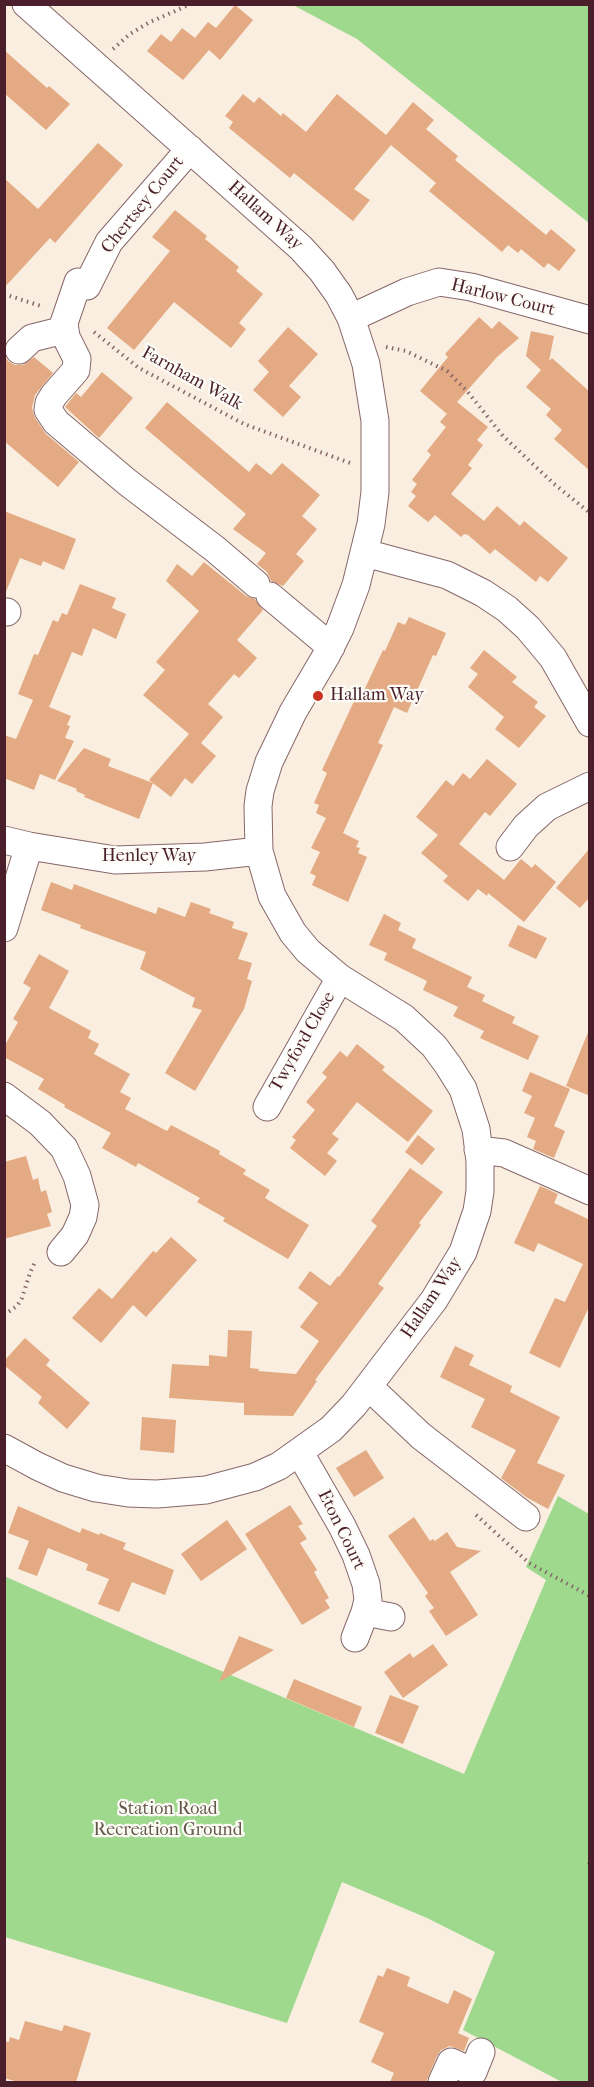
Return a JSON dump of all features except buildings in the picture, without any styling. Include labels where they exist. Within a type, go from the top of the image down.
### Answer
[{"type":"street","name":"Hallam Way","points":[[4,1448],[37,1466],[96,1488],[128,1493],[157,1494],[206,1490],[255,1477],[300,1453],[331,1429],[369,1387],[434,1300],[470,1236],[479,1201],[480,1181],[476,1130],[463,1089],[448,1065],[434,1046],[404,1018],[340,978],[308,951],[279,911],[267,883],[259,850],[258,806],[269,762],[293,712],[331,647],[356,585],[371,524],[376,472],[375,421],[372,393],[355,329],[339,296],[302,248],[26,4]]},
{"type":"street","name":"Chertsey Court","points":[[64,323],[78,282],[87,286],[109,242],[190,149]]},
{"type":"street","name":"Harlow Court","points":[[355,329],[406,292],[439,282],[471,287],[590,320]]},
{"type":"street","points":[[10,360],[32,338],[64,323],[77,365],[73,375],[49,403],[50,416],[127,482],[215,549],[331,647]]},
{"type":"street","points":[[365,553],[428,568],[483,592],[507,609],[528,628],[582,689],[590,723]]},
{"type":"street","points":[[510,847],[526,826],[547,807],[590,786]]},
{"type":"street","points":[[4,928],[17,843]]},
{"type":"street","name":"Henley Way","points":[[17,843],[115,860],[205,857],[259,850]]},
{"type":"street","name":"Twyford Close","points":[[267,1107],[340,978]]},
{"type":"street","points":[[4,1096],[40,1123],[64,1148],[72,1163],[85,1205],[92,1219],[61,1252]]},
{"type":"street","points":[[478,1150],[504,1154],[590,1191]]},
{"type":"street","points":[[369,1387],[421,1436],[526,1517]]},
{"type":"street","name":"Eton Court","points":[[300,1453],[356,1555],[366,1584],[368,1600],[378,1615],[355,1638]]},
{"type":"street","points":[[442,2082],[451,2062],[473,2072],[481,2052]]},
{"type":"path","points":[[97,67],[130,34],[148,23],[191,4]]},
{"type":"path","name":"Farnham Walk","points":[[4,294],[35,303],[64,323],[87,326],[139,368],[244,424],[376,472]]},
{"type":"path","points":[[355,329],[447,371],[467,391],[503,436],[553,483],[590,513]]},
{"type":"path","points":[[4,1315],[17,1306],[22,1298],[30,1273],[42,1254],[53,1263],[61,1252]]},
{"type":"green space","points":[[293,5],[589,5],[589,223],[357,39]]},
{"type":"green space","name":"Station Road Recreation Ground","points":[[558,1496],[589,1514],[589,2082],[562,2082],[463,2030],[495,1952],[427,1918],[342,1882],[287,2023],[5,1937],[4,1576],[464,1774],[546,1580],[526,1567]]},
{"type":"place","name":"Hallam Way","points":[[318,696]]}]
